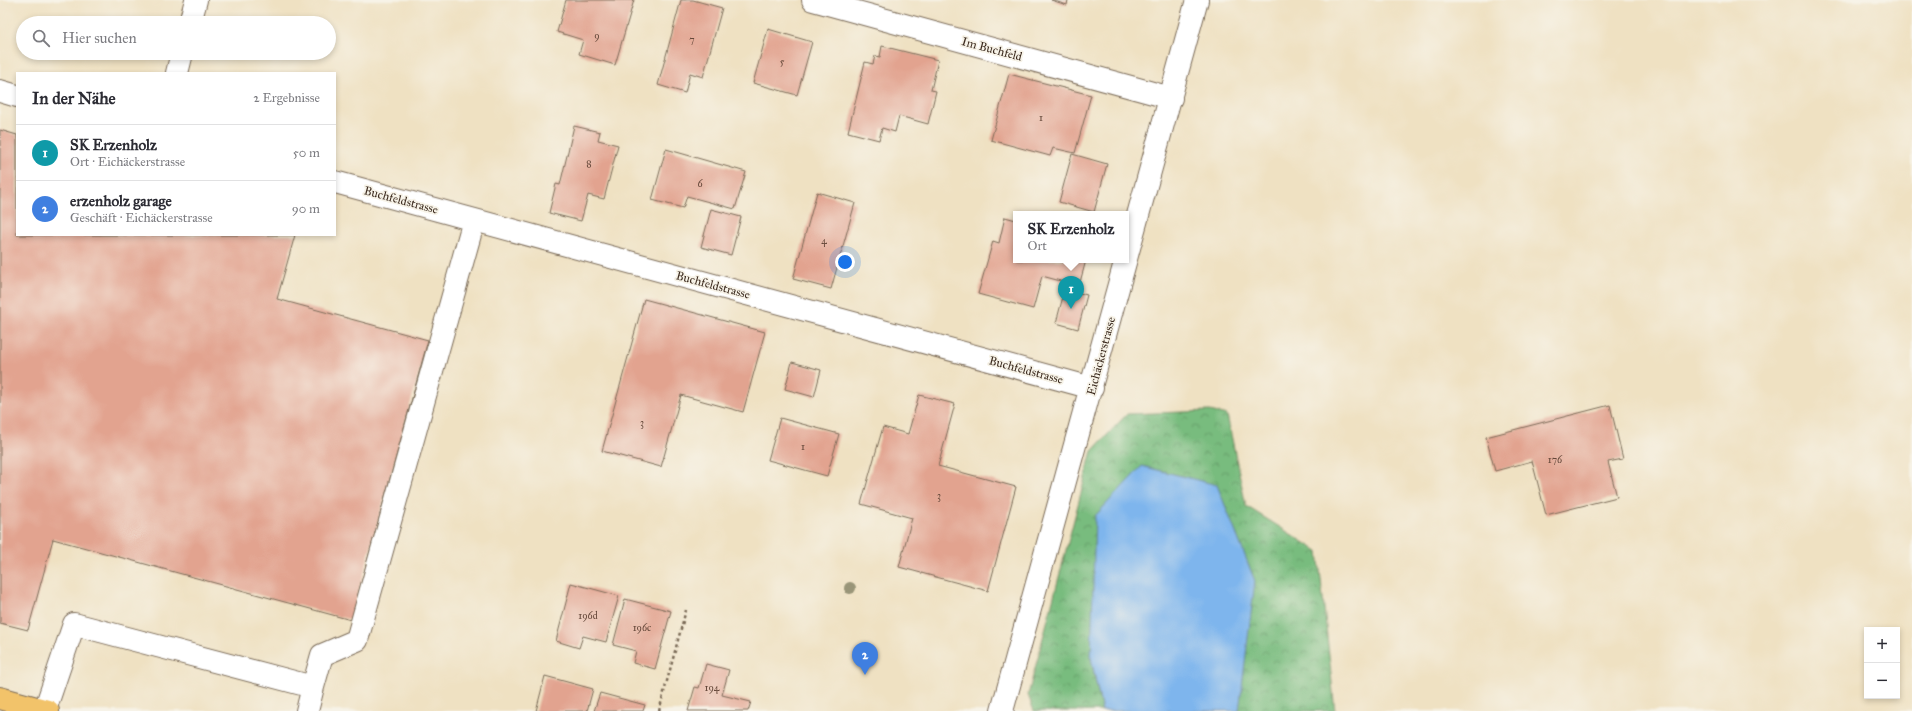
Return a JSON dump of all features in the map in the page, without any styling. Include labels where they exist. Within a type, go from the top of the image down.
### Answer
[{"type":"main road","points":[[0,698],[46,711]]},
{"type":"street","points":[[192,16],[196,0]]},
{"type":"street","name":"Im Buchfeld","points":[[813,0],[1171,98]]},
{"type":"street","name":"Eichäckerstrasse","points":[[1129,252],[1198,0]]},
{"type":"street","points":[[177,72],[180,60]]},
{"type":"street","points":[[0,91],[16,96]]},
{"type":"street","name":"Buchfeldstrasse","points":[[336,182],[1092,388]]},
{"type":"street","points":[[307,711],[322,655],[357,640],[474,220]]},
{"type":"street","name":"Eichäckerstrasse","points":[[1002,711],[1126,263]]},
{"type":"street","points":[[46,711],[74,624],[313,687]]},
{"type":"path","points":[[659,711],[686,610]]},
{"type":"green space","points":[[1210,411],[1227,415],[1246,506],[1318,551],[1335,711],[1239,711],[1239,700],[1091,658],[1102,711],[1034,711],[1028,695],[1092,451],[1127,414]]},
{"type":"water","points":[[1142,466],[1217,485],[1255,581],[1239,711],[1102,711],[1091,658],[1095,516]]},
{"type":"building","points":[[566,0],[634,0],[615,65],[579,54],[583,40],[557,32]]},
{"type":"building","points":[[681,0],[693,0],[722,8],[703,77],[690,73],[685,93],[658,85]]},
{"type":"building","points":[[1051,0],[1068,0],[1067,5]]},
{"type":"building","points":[[768,29],[812,42],[797,95],[753,83]]},
{"type":"building","points":[[882,46],[938,60],[931,90],[936,91],[928,124],[899,116],[895,132],[882,128],[879,140],[848,132],[865,62],[873,64],[875,56],[880,57]]},
{"type":"building","points":[[1009,74],[1091,95],[1075,153],[1053,148],[1050,156],[991,140]]},
{"type":"building","points":[[574,126],[600,132],[598,140],[618,145],[604,199],[588,195],[581,221],[549,213],[556,184],[560,185]]},
{"type":"building","points":[[0,130],[16,135],[16,236],[295,236],[277,299],[428,340],[351,620],[53,539],[28,630],[0,623]]},
{"type":"building","points":[[666,149],[746,172],[735,209],[687,196],[683,208],[652,200]]},
{"type":"building","points":[[1072,154],[1107,164],[1094,211],[1059,202]]},
{"type":"building","points":[[817,192],[855,203],[831,289],[793,279]]},
{"type":"building","points":[[711,209],[741,217],[731,255],[701,247]]},
{"type":"building","points":[[1005,217],[1013,219],[1013,263],[1085,263],[1079,286],[1042,276],[1033,309],[978,294],[993,241],[999,243]]},
{"type":"building","points":[[1065,289],[1087,295],[1078,329],[1056,323]]},
{"type":"building","points":[[644,299],[765,332],[743,412],[681,395],[661,467],[602,451]]},
{"type":"building","points":[[792,362],[821,370],[814,397],[785,389]]},
{"type":"building","points":[[919,395],[955,404],[938,466],[1016,487],[988,591],[899,567],[912,518],[861,504],[883,427],[908,434]]},
{"type":"building","points":[[1610,405],[1623,459],[1608,462],[1617,497],[1546,515],[1532,461],[1495,471],[1486,437]]},
{"type":"building","points":[[780,418],[839,434],[827,476],[768,460]]},
{"type":"building","points":[[571,583],[619,596],[606,642],[583,636],[579,648],[556,641]]},
{"type":"building","points":[[625,599],[671,611],[655,669],[633,663],[636,651],[613,645]]},
{"type":"building","points":[[706,664],[729,670],[722,695],[751,702],[748,711],[688,711],[695,687],[699,688]]},
{"type":"building","points":[[545,676],[593,689],[587,711],[536,711]]},
{"type":"building","points":[[600,693],[645,705],[643,711],[594,711]]},
{"type":"place","name":"SK Erzenholz","points":[[1071,309]]},
{"type":"place","name":"erzenholz garage","points":[[865,675]]}]
